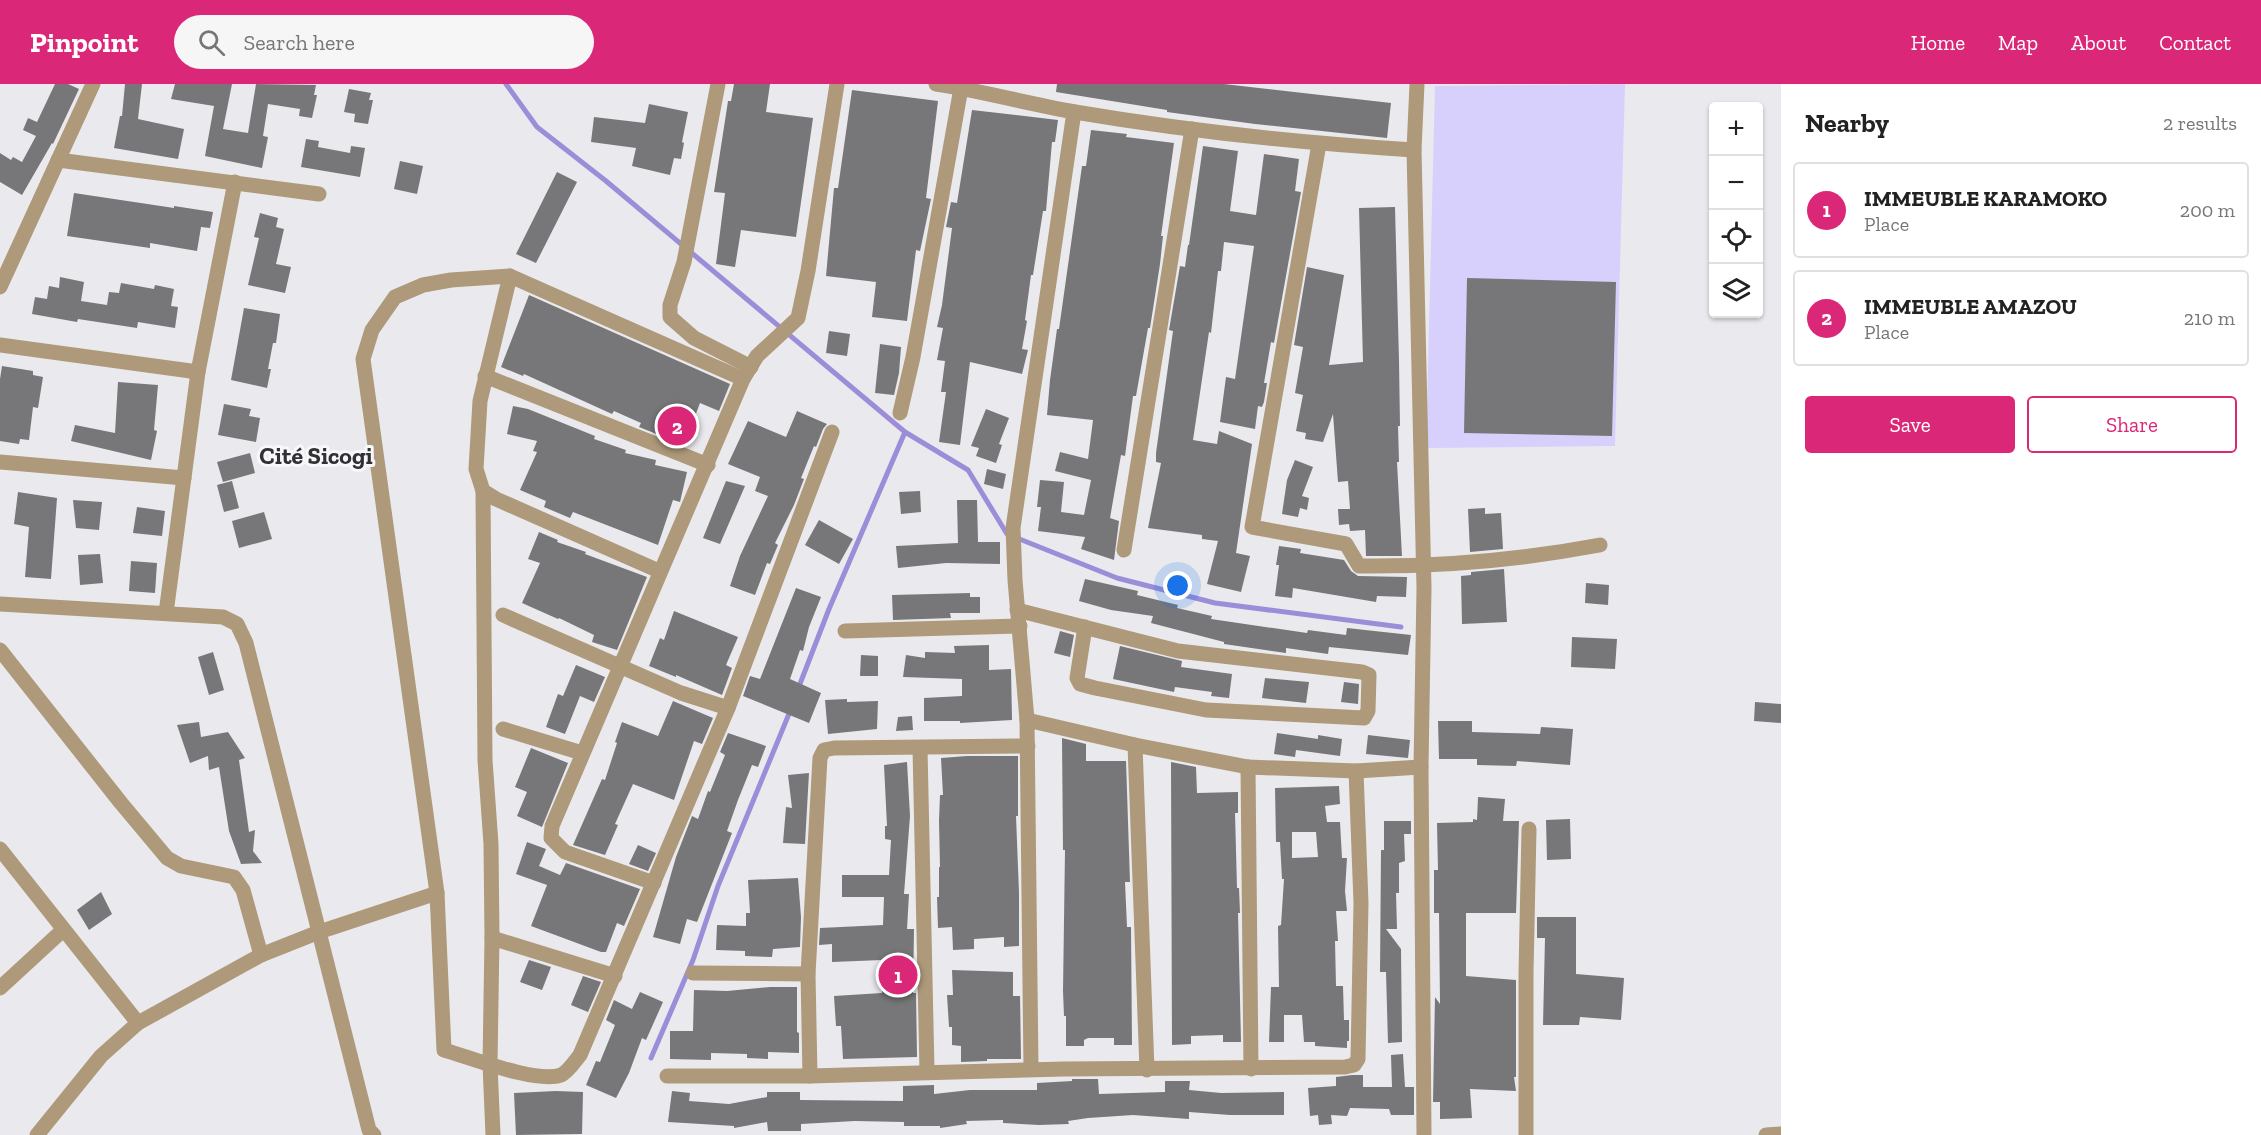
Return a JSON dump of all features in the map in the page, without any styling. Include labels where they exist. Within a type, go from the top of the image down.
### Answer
[{"type":"street","points":[[0,287],[93,84]]},
{"type":"street","points":[[718,84],[684,262],[670,306],[670,316],[694,338],[750,367]]},
{"type":"street","points":[[654,883],[565,852],[551,838],[552,826],[659,571],[750,367],[798,318],[808,271],[837,84]]},
{"type":"street","points":[[936,84],[1074,112],[1192,129],[1318,144],[1414,150]]},
{"type":"street","points":[[1417,84],[1414,150],[1423,566],[1421,767],[1424,1135]]},
{"type":"street","points":[[900,413],[913,357],[961,88]]},
{"type":"street","points":[[1031,1069],[1028,746],[1013,528],[1074,112]]},
{"type":"street","points":[[1124,550],[1192,129]]},
{"type":"street","points":[[1318,144],[1252,527],[1346,544],[1359,566],[1423,566],[1538,556],[1600,545]]},
{"type":"street","points":[[58,160],[318,194]]},
{"type":"street","points":[[166,613],[198,372],[235,182]]},
{"type":"street","points":[[750,367],[510,276],[423,285],[395,297],[372,330],[363,359],[437,893],[444,1050],[527,1075],[550,1076],[562,1074],[580,1055],[728,708],[832,432]]},
{"type":"street","points":[[493,1135],[490,1064],[491,844],[485,760],[483,491],[476,469],[480,401],[510,276]]},
{"type":"street","points":[[0,345],[198,372]]},
{"type":"street","points":[[486,376],[708,465]]},
{"type":"street","points":[[0,462],[184,478]]},
{"type":"street","points":[[483,491],[496,499],[659,571]]},
{"type":"street","points":[[0,603],[223,617],[237,624],[249,655],[286,794],[369,1133]]},
{"type":"street","points":[[1017,609],[1178,651],[1362,672],[1369,675],[1368,711],[1364,718],[1206,711],[1080,684],[1077,678],[1085,627]]},
{"type":"street","points":[[503,615],[681,693],[728,708]]},
{"type":"street","points":[[845,631],[1020,626]]},
{"type":"street","points":[[0,650],[121,803],[168,858],[181,866],[234,877],[243,890],[261,955]]},
{"type":"street","points":[[1027,720],[1135,745],[1248,767],[1356,771],[1421,767]]},
{"type":"street","points":[[503,729],[582,753]]},
{"type":"street","points":[[1135,745],[1147,1070]]},
{"type":"street","points":[[810,1076],[808,974],[820,758],[824,750],[834,748],[1028,746]]},
{"type":"street","points":[[920,748],[927,1071]]},
{"type":"street","points":[[1248,767],[1251,1069]]},
{"type":"street","points":[[667,1076],[810,1076],[1031,1069],[1251,1069],[1354,1065],[1358,1059],[1361,903],[1356,771]]},
{"type":"street","points":[[1526,1135],[1529,829]]},
{"type":"street","points":[[0,849],[138,1023]]},
{"type":"street","points":[[37,1135],[101,1056],[138,1023],[261,955],[319,932],[437,893]]},
{"type":"street","points":[[0,988],[63,930]]},
{"type":"street","points":[[492,938],[615,976]]},
{"type":"street","points":[[693,973],[808,974]]},
{"type":"street","points":[[1766,1135],[1781,1134]]},
{"type":"shaded area","points":[[1625,84],[1615,446],[1426,448],[1435,86]]},
{"type":"building","points":[[55,84],[68,84],[79,89],[53,144],[22,195],[0,182],[0,153],[11,160],[13,157],[22,162],[36,136],[23,130],[28,118],[37,122]]},
{"type":"building","points":[[125,84],[142,84],[138,119],[184,129],[178,159],[114,148],[120,116],[122,116]]},
{"type":"building","points":[[175,84],[232,84],[223,129],[248,133],[256,84],[316,85],[314,95],[317,95],[312,118],[299,116],[300,109],[268,104],[263,136],[268,137],[262,168],[205,156],[214,106],[171,99]]},
{"type":"building","points":[[734,84],[770,84],[766,112],[813,118],[796,237],[741,230],[735,267],[716,264],[725,193],[714,192],[728,101],[731,101]]},
{"type":"building","points":[[1057,84],[1224,84],[1391,103],[1387,138],[1167,112],[1167,110],[1056,92]]},
{"type":"building","points":[[349,89],[371,93],[369,100],[373,100],[368,124],[354,122],[355,114],[344,112]]},
{"type":"building","points":[[852,90],[938,101],[926,198],[931,199],[920,251],[916,250],[907,321],[872,317],[876,282],[826,276],[834,188],[838,188]]},
{"type":"building","points":[[649,104],[688,112],[681,159],[674,158],[670,175],[632,166],[636,148],[591,142],[594,117],[645,123]]},
{"type":"building","points":[[972,110],[1058,120],[1055,142],[1052,142],[1046,211],[1043,211],[1033,275],[1031,275],[1022,349],[1028,350],[1022,374],[970,362],[960,445],[939,442],[946,392],[941,392],[945,361],[937,360],[943,328],[937,327],[952,228],[946,227],[951,202],[957,203]]},
{"type":"building","points":[[1091,130],[1174,143],[1150,328],[1148,328],[1136,396],[1133,396],[1125,456],[1121,455],[1110,518],[1119,521],[1114,560],[1081,549],[1085,537],[1038,531],[1041,507],[1037,507],[1040,480],[1064,482],[1061,512],[1084,515],[1091,480],[1055,471],[1060,452],[1088,459],[1093,420],[1047,415],[1057,329],[1059,329],[1082,166],[1086,166]]},
{"type":"building","points":[[306,139],[319,141],[318,147],[350,153],[351,146],[365,148],[360,177],[301,167]]},
{"type":"building","points":[[1203,146],[1238,151],[1230,211],[1256,215],[1264,154],[1299,159],[1295,191],[1301,192],[1274,343],[1271,342],[1264,383],[1267,383],[1264,402],[1262,407],[1258,406],[1255,429],[1220,422],[1226,377],[1235,379],[1254,246],[1224,242],[1193,440],[1217,444],[1219,431],[1252,444],[1236,553],[1250,556],[1241,592],[1207,584],[1218,541],[1202,539],[1202,535],[1148,528],[1161,463],[1156,462],[1156,453],[1173,331],[1169,330],[1180,266],[1185,267]]},
{"type":"building","points":[[400,161],[423,166],[417,194],[394,189]]},
{"type":"building","points":[[557,172],[577,182],[536,263],[516,254]]},
{"type":"building","points":[[74,193],[213,212],[210,228],[201,227],[197,251],[150,243],[150,248],[67,236]]},
{"type":"building","points":[[1395,207],[1400,426],[1398,426],[1399,462],[1397,462],[1402,556],[1366,556],[1365,530],[1350,531],[1349,524],[1339,525],[1338,509],[1350,509],[1348,481],[1338,482],[1333,414],[1323,442],[1305,439],[1306,433],[1296,431],[1303,395],[1295,393],[1303,347],[1294,345],[1307,267],[1344,275],[1329,365],[1363,362],[1359,208]]},
{"type":"building","points":[[260,213],[278,218],[276,227],[284,229],[276,264],[291,267],[285,293],[248,285],[259,238],[254,237]]},
{"type":"building","points":[[60,277],[84,282],[81,301],[107,305],[109,292],[119,293],[121,283],[154,289],[155,285],[174,289],[171,306],[178,307],[175,328],[138,322],[137,328],[78,319],[77,322],[32,314],[35,297],[47,299],[49,286],[59,288]]},
{"type":"building","points":[[1467,278],[1616,282],[1612,436],[1464,433]]},
{"type":"building","points":[[529,295],[730,384],[719,411],[700,403],[684,445],[639,427],[641,423],[614,411],[612,414],[524,374],[523,376],[501,367]]},
{"type":"building","points":[[244,308],[280,314],[276,343],[273,343],[268,369],[271,369],[267,388],[231,380]]},
{"type":"building","points":[[829,331],[850,334],[847,356],[826,353]]},
{"type":"building","points":[[880,344],[901,347],[894,395],[875,393]]},
{"type":"building","points":[[2,366],[33,371],[33,375],[43,377],[38,408],[33,407],[29,440],[20,439],[19,444],[0,441]]},
{"type":"building","points":[[118,382],[158,385],[154,430],[157,431],[151,460],[71,441],[75,425],[115,433]]},
{"type":"building","points":[[224,404],[251,409],[249,416],[260,418],[256,442],[218,435]]},
{"type":"building","points":[[513,406],[528,409],[595,436],[594,439],[626,450],[625,453],[656,460],[655,465],[687,472],[680,502],[673,500],[658,545],[573,512],[570,518],[544,507],[546,501],[520,490],[537,452],[533,451],[537,441],[507,434]]},
{"type":"building","points":[[986,409],[1009,418],[999,444],[1002,445],[996,463],[976,456],[979,448],[971,446]]},
{"type":"building","points":[[797,411],[827,424],[816,447],[814,446],[801,478],[804,479],[794,505],[775,543],[778,545],[770,564],[767,563],[755,595],[730,586],[740,556],[768,496],[755,491],[760,477],[728,464],[748,421],[786,437]]},
{"type":"building","points":[[250,453],[255,473],[223,482],[217,462]]},
{"type":"building","points":[[1295,460],[1313,467],[1302,496],[1309,498],[1307,510],[1300,508],[1298,517],[1282,514],[1287,480]]},
{"type":"building","points":[[987,469],[1006,474],[1003,489],[984,484]]},
{"type":"building","points":[[232,481],[239,508],[224,512],[217,485]]},
{"type":"building","points":[[726,481],[745,486],[720,544],[703,538]]},
{"type":"building","points":[[920,491],[921,512],[901,514],[899,492]]},
{"type":"building","points":[[18,492],[57,498],[51,579],[25,577],[29,527],[14,524]]},
{"type":"building","points":[[73,500],[102,502],[99,530],[76,528]]},
{"type":"building","points":[[957,500],[977,500],[978,542],[1000,542],[1000,564],[946,563],[898,568],[896,546],[958,543]]},
{"type":"building","points":[[137,507],[165,511],[162,536],[133,533]]},
{"type":"building","points":[[1485,508],[1485,514],[1501,513],[1503,549],[1470,552],[1468,509]]},
{"type":"building","points":[[264,512],[272,539],[239,548],[232,521]]},
{"type":"building","points":[[819,520],[853,539],[839,564],[805,545]]},
{"type":"building","points":[[539,532],[558,540],[557,542],[586,552],[585,554],[647,577],[617,650],[592,642],[594,635],[522,603],[540,563],[528,559]]},
{"type":"building","points":[[1279,546],[1301,549],[1300,553],[1344,560],[1351,571],[1358,576],[1407,577],[1406,597],[1377,596],[1376,602],[1293,588],[1292,598],[1275,596]]},
{"type":"building","points":[[100,554],[103,583],[80,585],[78,555]]},
{"type":"building","points":[[131,561],[157,563],[155,593],[129,591]]},
{"type":"building","points":[[1504,569],[1507,622],[1462,624],[1461,576],[1471,575],[1471,572]]},
{"type":"building","points":[[1085,579],[1138,591],[1137,595],[1212,616],[1211,619],[1307,633],[1308,630],[1346,635],[1347,628],[1411,635],[1408,655],[1329,647],[1328,654],[1286,648],[1286,653],[1224,644],[1224,642],[1151,623],[1153,616],[1111,610],[1079,601]]},
{"type":"building","points":[[1586,583],[1609,585],[1608,605],[1585,603]]},
{"type":"building","points":[[796,588],[821,597],[809,627],[803,651],[800,650],[790,679],[821,693],[809,723],[743,696],[750,676],[760,679]]},
{"type":"building","points":[[970,593],[970,597],[980,597],[980,613],[950,613],[951,618],[893,620],[892,595]]},
{"type":"building","points":[[674,611],[738,637],[726,665],[732,668],[722,695],[649,666],[660,638],[664,640]]},
{"type":"building","points":[[1060,631],[1074,635],[1070,657],[1054,653]]},
{"type":"building","points":[[1572,637],[1617,639],[1615,669],[1571,667]]},
{"type":"building","points":[[989,645],[989,670],[1011,669],[1012,720],[960,723],[960,721],[924,721],[924,698],[962,696],[962,679],[903,677],[906,655],[925,658],[925,652],[955,653],[954,646]]},
{"type":"building","points":[[1120,646],[1182,661],[1181,667],[1232,674],[1229,698],[1211,696],[1212,692],[1175,687],[1174,692],[1113,679]]},
{"type":"building","points":[[213,652],[224,690],[209,695],[198,657]]},
{"type":"building","points":[[861,655],[878,656],[878,676],[860,676]]},
{"type":"building","points":[[576,665],[605,677],[594,702],[580,696],[565,734],[546,727],[558,694],[563,696]]},
{"type":"building","points":[[1265,678],[1309,682],[1306,703],[1262,698]]},
{"type":"building","points":[[1344,682],[1359,684],[1358,704],[1341,702]]},
{"type":"building","points":[[847,699],[847,702],[878,701],[877,729],[828,734],[825,700]]},
{"type":"building","points":[[673,701],[713,718],[702,744],[694,741],[674,800],[633,784],[615,824],[618,825],[605,855],[573,845],[602,779],[605,780],[622,722],[658,736]]},
{"type":"building","points":[[1755,702],[1781,704],[1781,723],[1754,721]]},
{"type":"building","points":[[912,716],[913,730],[896,731],[898,717]]},
{"type":"building","points":[[1438,721],[1472,721],[1472,732],[1540,734],[1541,727],[1573,729],[1570,765],[1517,761],[1516,766],[1477,765],[1477,759],[1439,759]]},
{"type":"building","points":[[199,722],[201,737],[228,732],[245,758],[239,760],[249,832],[255,830],[253,851],[262,863],[241,864],[229,831],[219,767],[209,770],[208,756],[190,763],[177,725]]},
{"type":"building","points":[[728,733],[766,746],[758,767],[752,765],[738,800],[727,831],[732,833],[697,922],[687,919],[680,944],[653,937],[676,857],[692,816],[698,819],[708,791],[710,792],[725,755],[720,752]]},
{"type":"building","points":[[1277,733],[1318,739],[1318,735],[1342,739],[1340,756],[1296,750],[1295,757],[1274,754]]},
{"type":"building","points":[[1368,735],[1410,740],[1408,758],[1366,754]]},
{"type":"building","points":[[1062,738],[1086,744],[1086,761],[1126,761],[1130,882],[1125,882],[1127,927],[1131,927],[1132,1045],[1114,1045],[1114,1038],[1088,1038],[1084,1040],[1084,1046],[1066,1046],[1063,991],[1065,850],[1063,850]]},
{"type":"building","points":[[531,748],[568,763],[542,827],[517,816],[527,792],[515,787]]},
{"type":"building","points":[[1018,756],[1018,816],[1016,816],[1019,946],[1004,947],[1004,937],[974,939],[974,949],[953,950],[952,927],[938,928],[939,821],[940,795],[943,795],[941,758]]},
{"type":"building","points":[[907,762],[910,816],[904,894],[909,894],[907,929],[914,929],[913,993],[916,993],[917,1057],[843,1059],[841,1026],[836,1026],[834,996],[882,993],[882,960],[832,962],[832,944],[819,945],[820,928],[883,925],[884,897],[842,897],[842,875],[889,875],[891,840],[885,839],[885,826],[887,826],[884,765]]},
{"type":"building","points":[[1171,762],[1196,767],[1197,793],[1238,792],[1238,813],[1235,813],[1240,913],[1238,913],[1241,1042],[1223,1042],[1223,1035],[1191,1036],[1191,1044],[1172,1045]]},
{"type":"building","points":[[809,773],[805,844],[783,843],[786,807],[792,808],[788,775]]},
{"type":"building","points":[[1339,786],[1340,804],[1325,806],[1327,822],[1340,822],[1342,858],[1347,858],[1345,891],[1347,911],[1336,911],[1338,941],[1335,941],[1336,986],[1343,986],[1344,1020],[1349,1020],[1347,1048],[1315,1046],[1315,1042],[1304,1042],[1302,1015],[1284,1015],[1284,1042],[1269,1042],[1271,987],[1279,987],[1278,926],[1281,925],[1284,879],[1282,879],[1280,842],[1276,842],[1275,788]],"holes":[[[1292,832],[1316,832],[1318,857],[1292,858]]]},
{"type":"building","points":[[1478,797],[1505,799],[1503,821],[1519,821],[1516,913],[1466,913],[1466,976],[1516,980],[1516,1077],[1514,1077],[1516,1091],[1470,1089],[1472,1118],[1440,1119],[1440,1102],[1433,1102],[1435,997],[1440,1004],[1439,913],[1434,913],[1434,870],[1438,870],[1437,823],[1477,820]]},
{"type":"building","points":[[1570,819],[1571,859],[1547,860],[1546,820]]},
{"type":"building","points":[[1384,821],[1411,821],[1411,834],[1404,834],[1405,861],[1399,863],[1399,893],[1396,893],[1397,929],[1386,929],[1401,949],[1402,1042],[1388,1043],[1386,972],[1380,972],[1381,850],[1384,850]]},
{"type":"building","points":[[527,842],[546,849],[539,866],[560,875],[566,863],[640,889],[624,926],[617,923],[606,952],[531,926],[547,885],[516,874]]},
{"type":"building","points":[[638,845],[656,853],[648,871],[629,864]]},
{"type":"building","points":[[798,878],[801,917],[800,947],[773,949],[772,957],[745,956],[745,951],[716,950],[717,925],[746,926],[746,913],[750,913],[748,880]]},
{"type":"building","points":[[101,892],[112,914],[89,930],[77,910]]},
{"type":"building","points":[[1537,917],[1576,917],[1576,974],[1624,978],[1621,1020],[1580,1017],[1579,1025],[1543,1025],[1545,938],[1537,938]]},
{"type":"building","points":[[529,960],[551,967],[542,990],[520,982]]},
{"type":"building","points":[[952,970],[1013,972],[1013,996],[1020,996],[1021,1059],[961,1062],[961,1046],[952,1045],[952,1027],[949,1027],[947,995],[953,995]]},
{"type":"building","points":[[583,976],[601,982],[588,1012],[571,1005]]},
{"type":"building","points":[[797,987],[799,1053],[768,1052],[768,1059],[747,1058],[747,1054],[711,1053],[711,1060],[670,1059],[670,1031],[693,1031],[694,990],[727,991]]},
{"type":"building","points":[[640,992],[663,1002],[646,1040],[642,1038],[629,1073],[616,1098],[586,1085],[596,1061],[600,1062],[615,1025],[606,1020],[614,1000],[632,1009]]},
{"type":"building","points":[[1403,1054],[1405,1087],[1414,1087],[1414,1115],[1391,1115],[1389,1109],[1350,1108],[1347,1116],[1331,1115],[1332,1124],[1319,1125],[1318,1115],[1310,1116],[1308,1088],[1336,1086],[1336,1077],[1352,1075],[1363,1075],[1363,1087],[1392,1087],[1391,1055]]},
{"type":"building","points":[[1072,1079],[1098,1079],[1099,1094],[1165,1092],[1165,1081],[1190,1081],[1189,1090],[1221,1093],[1284,1092],[1284,1115],[1189,1112],[1189,1119],[1133,1115],[1088,1118],[1068,1121],[1069,1124],[1039,1125],[1003,1123],[1003,1120],[966,1121],[967,1124],[940,1128],[940,1126],[904,1126],[904,1122],[855,1121],[801,1124],[801,1131],[768,1131],[767,1122],[734,1128],[734,1126],[668,1122],[672,1091],[690,1093],[689,1101],[729,1104],[767,1097],[767,1092],[800,1092],[800,1100],[903,1101],[903,1086],[934,1085],[934,1094],[970,1090],[1037,1090],[1037,1083],[1072,1081]]},
{"type":"building","points":[[583,1092],[582,1134],[516,1135],[514,1093]]},
{"type":"waterway","points":[[506,84],[537,127],[606,181],[905,432],[968,470],[1007,534],[1117,578],[1215,603],[1401,627]]},
{"type":"waterway","points":[[798,689],[829,609],[905,432]]},
{"type":"waterway","points":[[651,1058],[693,960],[718,886],[791,709]]},
{"type":"place","name":"IMMEUBLE AMAZOU","points":[[677,426]]},
{"type":"place","name":"IMMEUBLE KARAMOKO","points":[[898,975]]},
{"type":"district","name":"Cité Sicogi","points":[[316,455]]}]
